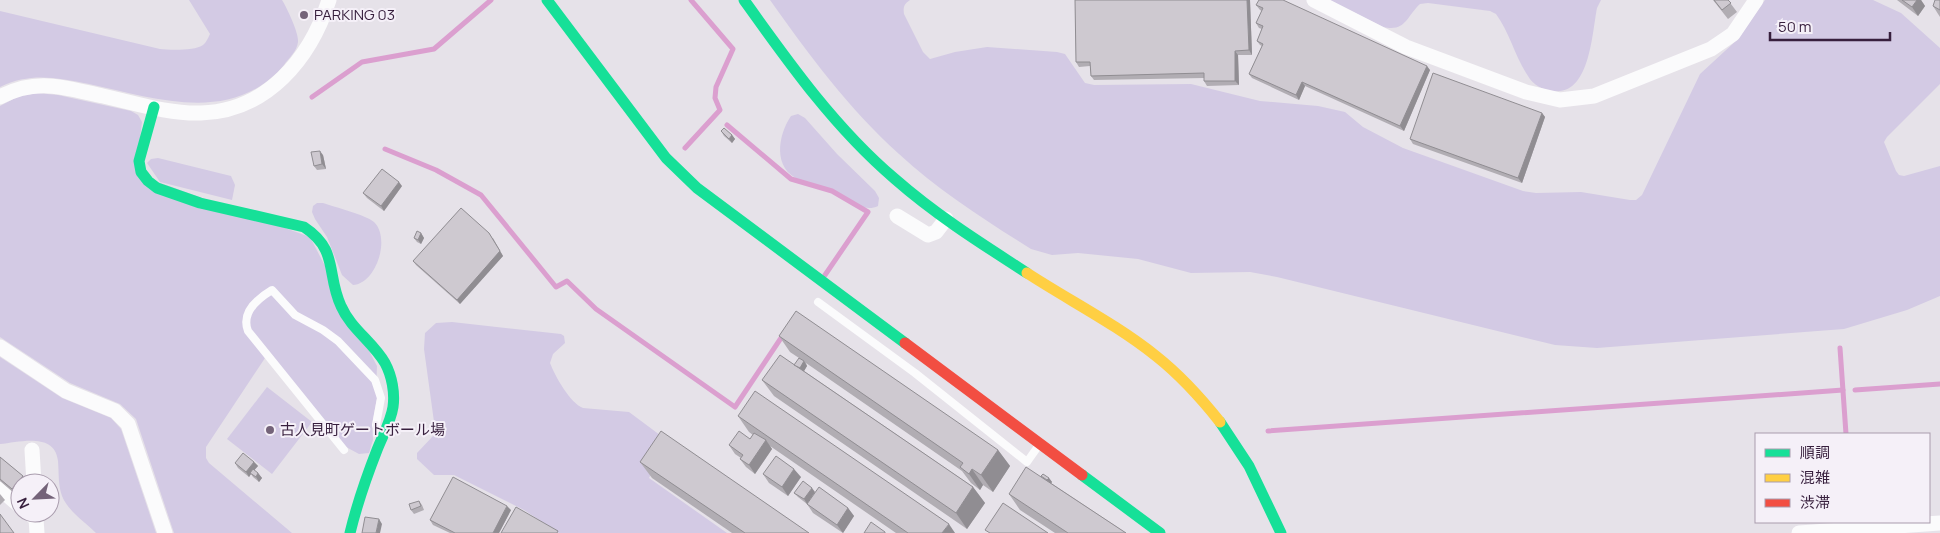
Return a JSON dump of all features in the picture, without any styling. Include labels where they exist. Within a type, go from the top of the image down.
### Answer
[{"type":"street","points":[[0,97],[14,89],[36,85],[59,87],[154,107],[201,113],[236,106],[262,95],[282,81],[313,38],[329,0]]},
{"type":"street","points":[[546,0],[666,158],[686,178],[1038,446],[1160,533]]},
{"type":"street","points":[[744,0],[822,106],[884,170],[946,219],[1117,328],[1172,370],[1214,414],[1240,449],[1256,477],[1281,533]]},
{"type":"street","points":[[1314,0],[1406,47],[1526,92],[1560,100],[1594,96],[1711,49],[1733,34],[1756,0]]},
{"type":"street","points":[[154,107],[139,161],[141,172],[148,181],[157,188],[200,203],[304,227],[314,232],[328,251],[334,286],[342,308],[387,365],[393,379],[395,394],[393,409],[358,500],[350,533]]},
{"type":"street","points":[[897,216],[928,235],[936,232],[946,219]]},
{"type":"street","points":[[0,347],[66,391],[116,411],[128,424],[165,533]]},
{"type":"street","points":[[32,450],[33,473]]},
{"type":"street","points":[[0,490],[10,498]]},
{"type":"street","points":[[1799,533],[1940,523]]},
{"type":"lane","points":[[344,450],[248,331],[245,319],[247,314],[262,295],[272,290],[295,315],[323,330],[338,342],[376,380],[381,398],[376,430],[384,434]]},
{"type":"lane","points":[[818,302],[915,373],[1027,462],[1038,446]]},
{"type":"shaded area","points":[[189,0],[282,0],[297,33],[298,42],[296,48],[284,65],[263,84],[241,96],[217,102],[192,103],[166,100],[55,78],[22,79],[0,87],[0,11],[160,49],[182,50],[203,45],[210,34]]},
{"type":"shaded area","points":[[770,0],[910,0],[904,6],[904,14],[923,52],[930,59],[955,52],[987,47],[1057,52],[1065,54],[1085,83],[1094,85],[1191,84],[1260,101],[1318,106],[1345,112],[1363,127],[1403,148],[1523,191],[1536,193],[1581,192],[1636,200],[1642,195],[1700,74],[1738,39],[1765,0],[1873,0],[1901,13],[1940,48],[1940,84],[1884,142],[1899,175],[1904,176],[1940,166],[1940,296],[1907,310],[1844,329],[1597,348],[1555,345],[1250,272],[1191,273],[1138,259],[1078,253],[1052,255],[1031,249],[946,193],[914,168],[846,100]]},
{"type":"shaded area","points":[[1329,0],[1601,0],[1597,8],[1591,47],[1582,74],[1575,84],[1565,90],[1553,91],[1546,90],[1530,79],[1519,61],[1501,21],[1496,14],[1490,11],[1428,3],[1420,4],[1405,22],[1391,28],[1383,27]]},
{"type":"shaded area","points":[[37,93],[58,95],[131,111],[138,115],[142,122],[136,174],[310,237],[377,366],[377,398],[372,425],[373,440],[369,453],[359,454],[346,447],[265,358],[206,447],[206,458],[209,463],[292,533],[174,533],[136,419],[120,404],[70,383],[0,337],[0,106],[17,97]]},
{"type":"shaded area","points":[[798,114],[805,118],[837,154],[875,191],[879,198],[878,206],[866,208],[829,188],[800,180],[791,175],[781,160],[781,142],[783,132],[791,116]]},
{"type":"shaded area","points":[[158,158],[231,176],[235,185],[232,200],[160,182],[147,163],[151,159]]},
{"type":"shaded area","points":[[317,203],[350,211],[370,219],[379,229],[381,249],[378,259],[374,269],[361,283],[353,285],[342,275],[327,237],[312,212],[313,206]]},
{"type":"shaded area","points":[[452,322],[561,334],[564,336],[565,343],[553,354],[550,363],[568,395],[583,408],[629,412],[668,441],[649,478],[727,533],[559,533],[524,510],[454,475],[434,475],[417,459],[417,453],[433,436],[435,429],[424,349],[425,333],[436,323]]},
{"type":"shaded area","points":[[0,357],[62,398],[111,418],[121,429],[156,533],[96,533],[72,511],[62,496],[58,461],[55,452],[50,446],[44,442],[35,441],[0,444]]},
{"type":"shaded area","name":"古人見町ゲートボール場","points":[[267,387],[312,422],[272,474],[227,439]]},
{"type":"building","points":[[1075,0],[1247,0],[1249,50],[1235,51],[1235,81],[1204,81],[1204,73],[1091,76],[1090,62],[1076,62]]},
{"type":"building","points":[[1259,0],[1283,0],[1427,66],[1400,126],[1302,82],[1296,95],[1249,74],[1263,44],[1257,41],[1263,26],[1256,23],[1263,8],[1256,5]]},
{"type":"building","points":[[1714,0],[1728,0],[1731,3],[1722,10]]},
{"type":"building","points":[[1902,0],[1917,0],[1912,7]]},
{"type":"building","points":[[1935,0],[1940,0],[1940,10],[1933,6]]},
{"type":"building","points":[[1433,73],[1542,113],[1518,178],[1410,139]]},
{"type":"building","points":[[724,128],[732,135],[729,139],[721,131]]},
{"type":"building","points":[[320,151],[322,164],[314,166],[311,152]]},
{"type":"building","points":[[382,169],[399,182],[381,206],[363,193]]},
{"type":"building","points":[[461,208],[489,233],[500,251],[457,300],[413,261]]},
{"type":"building","points":[[417,231],[421,233],[418,240],[414,238]]},
{"type":"building","points":[[796,311],[998,450],[981,475],[972,469],[969,474],[960,467],[963,463],[779,336]]},
{"type":"building","points":[[780,355],[973,487],[956,513],[762,380]]},
{"type":"building","points":[[799,358],[804,361],[800,368],[794,365]]},
{"type":"building","points":[[755,391],[949,524],[942,533],[908,533],[738,416]]},
{"type":"building","points":[[661,431],[809,533],[745,533],[640,462]]},
{"type":"building","points":[[739,431],[750,439],[754,433],[766,440],[749,465],[740,459],[743,455],[729,445]]},
{"type":"building","points":[[243,453],[254,462],[246,472],[235,463]]},
{"type":"building","points":[[776,456],[794,469],[782,487],[763,474]]},
{"type":"building","points":[[0,457],[19,473],[10,473],[10,487],[0,479]]},
{"type":"building","points":[[1026,467],[1126,533],[1068,533],[1009,494]]},
{"type":"building","points":[[253,469],[258,473],[256,477],[250,473]]},
{"type":"building","points":[[1043,474],[1049,478],[1047,480],[1041,476]]},
{"type":"building","points":[[453,477],[507,506],[493,533],[455,533],[430,520]]},
{"type":"building","points":[[803,481],[812,488],[804,499],[794,493]]},
{"type":"building","points":[[819,487],[848,508],[837,525],[807,504]]},
{"type":"building","points":[[419,501],[421,506],[411,510],[409,504]]},
{"type":"building","points":[[1003,503],[1048,533],[990,533],[985,530]]},
{"type":"building","points":[[516,507],[558,531],[557,533],[501,533]]},
{"type":"building","points":[[0,514],[14,533],[0,533]]},
{"type":"building","points":[[365,517],[379,519],[376,533],[362,533]]},
{"type":"building","points":[[871,522],[885,532],[885,533],[864,533]]},
{"type":"waterway","points":[[312,97],[362,62],[434,49],[491,0]]},
{"type":"waterway","points":[[685,148],[720,110],[715,98],[716,87],[733,49],[691,0]]},
{"type":"waterway","points":[[727,125],[791,179],[832,191],[868,212],[825,275]]},
{"type":"waterway","points":[[385,149],[436,170],[481,195],[556,287],[567,281],[596,309],[735,407],[783,335]]},
{"type":"waterway","points":[[1840,348],[1846,433]]},
{"type":"waterway","points":[[1855,390],[1940,384]]},
{"type":"waterway","points":[[1268,431],[1843,390]]},
{"type":"traffic: fast","points":[[547,0],[666,158],[697,188],[905,343]]},
{"type":"traffic: fast","points":[[744,0],[814,94],[873,159],[943,217],[1027,273]]},
{"type":"traffic: fast","points":[[154,107],[139,161],[141,172],[148,181],[157,188],[200,203],[304,227],[315,236],[327,254],[337,294],[345,314],[385,363],[393,390],[394,402],[392,412],[365,481],[350,533]]},
{"type":"traffic: fast","points":[[1220,422],[1249,466],[1281,533]]},
{"type":"traffic: fast","points":[[1082,475],[1160,533]]},
{"type":"traffic: slow","points":[[1027,273],[1141,344],[1190,387],[1220,422]]},
{"type":"traffic: jam","points":[[905,343],[1082,475]]},
{"type":"place","name":"PARKING 03","points":[[304,15]]},
{"type":"place","name":"古人見町ゲートボール場","points":[[270,430]]}]
